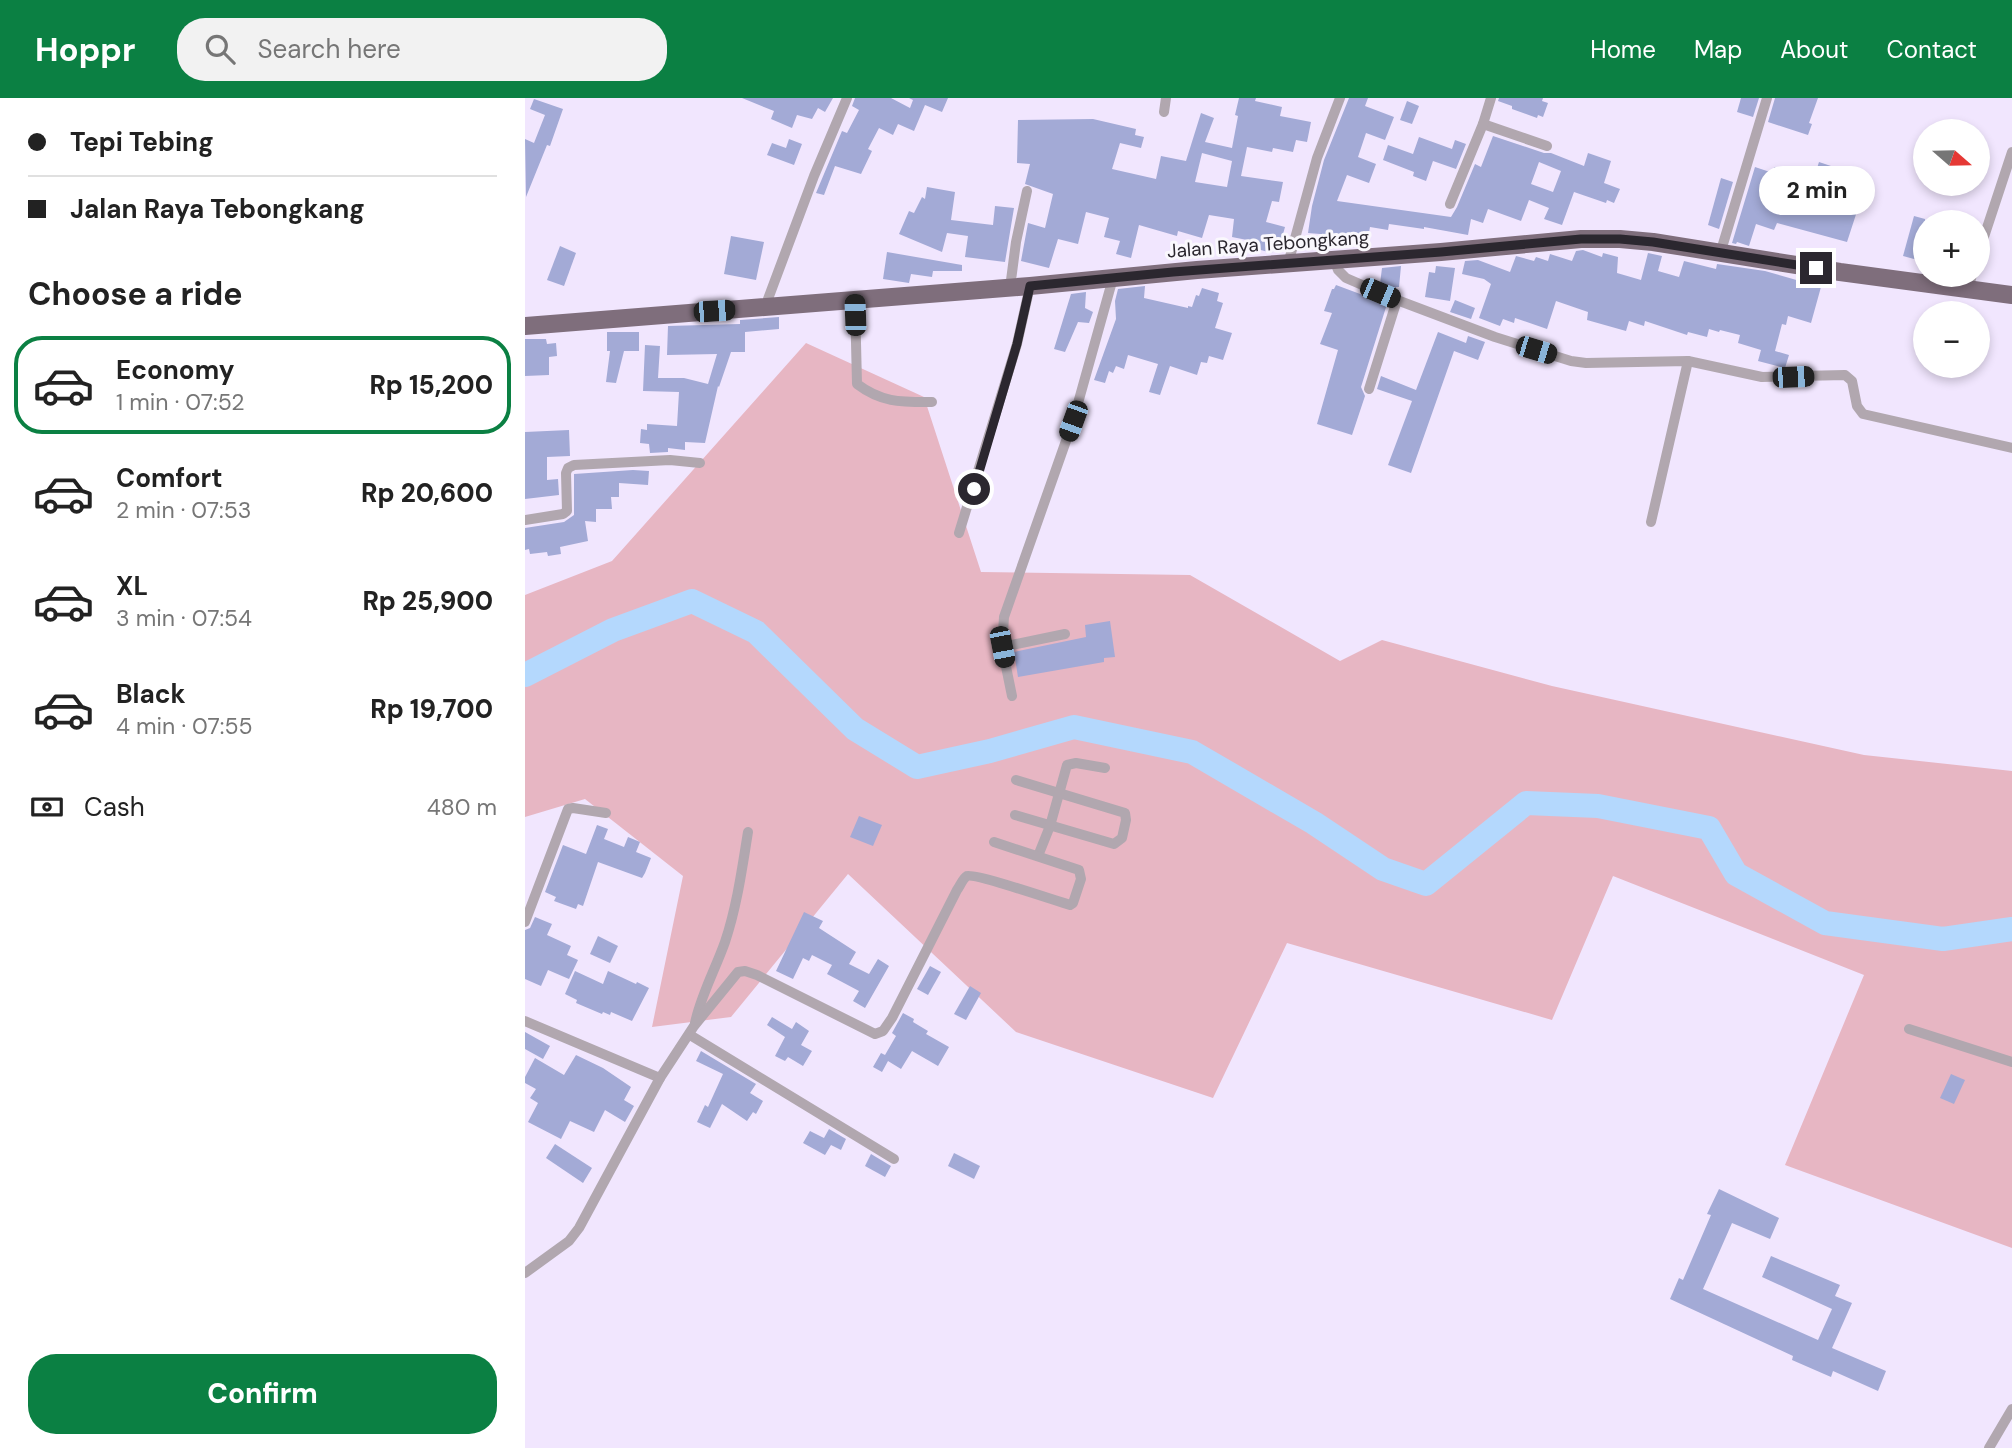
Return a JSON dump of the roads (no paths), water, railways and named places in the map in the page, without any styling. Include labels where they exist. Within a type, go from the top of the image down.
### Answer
[{"type":"main road","name":"Jalan Raya Tebongkang","points":[[525,326],[855,301],[1581,239],[1653,242],[1720,254],[1913,276]]},
{"type":"main road","name":"Jalan Raya Tebongkang","points":[[1986,287],[2012,295]]},
{"type":"street","points":[[765,307],[814,176],[847,98]]},
{"type":"street","points":[[1164,112],[1166,98]]},
{"type":"street","points":[[1288,264],[1317,158],[1340,98]]},
{"type":"street","points":[[1450,204],[1491,98]]},
{"type":"street","points":[[1720,254],[1767,98]]},
{"type":"street","points":[[1483,124],[1548,146]]},
{"type":"street","points":[[1990,219],[2012,152]]},
{"type":"street","points":[[1010,288],[1027,191]]},
{"type":"street","points":[[1334,260],[1338,270],[1346,278],[1397,300],[1495,337],[1578,363],[1688,361],[1762,377],[1845,375],[1852,381],[1857,406],[1863,414],[2012,448]]},
{"type":"street","points":[[1012,696],[1002,647],[1007,604],[1073,421],[1113,278]]},
{"type":"street","points":[[959,533],[1017,344],[1030,286]]},
{"type":"street","points":[[1369,388],[1397,300]]},
{"type":"street","points":[[855,301],[857,384],[871,395],[886,400],[932,402]]},
{"type":"street","points":[[1651,522],[1688,361]]},
{"type":"street","points":[[525,520],[568,511],[566,473],[568,468],[574,466],[648,460],[700,463]]},
{"type":"street","points":[[1002,647],[1065,634]]},
{"type":"street","points":[[1038,856],[1050,827],[1067,765],[1076,763],[1105,768]]},
{"type":"street","points":[[1015,815],[1114,844],[1122,838],[1126,820],[1125,813],[1016,780]]},
{"type":"street","points":[[525,922],[568,809],[606,813]]},
{"type":"street","points":[[692,1030],[725,943],[739,895],[748,832]]},
{"type":"street","points":[[525,1273],[569,1241],[579,1228],[660,1078],[692,1030],[738,972],[745,971],[875,1034],[883,1031],[915,975],[957,890],[967,877],[986,879],[1070,905],[1073,903],[1081,879],[1079,870],[993,842]]},
{"type":"street","points":[[525,1021],[660,1078]]},
{"type":"street","points":[[1909,1028],[2012,1062]]},
{"type":"street","points":[[692,1030],[894,1159]]},
{"type":"street","points":[[1989,1448],[2012,1409]]},
{"type":"waterway","points":[[525,675],[613,630],[692,601],[756,632],[855,729],[917,767],[990,751],[1074,727],[1192,752],[1314,823],[1383,869],[1426,884],[1526,803],[1598,806],[1709,828],[1736,874],[1825,923],[1943,939],[2012,929]]}]
